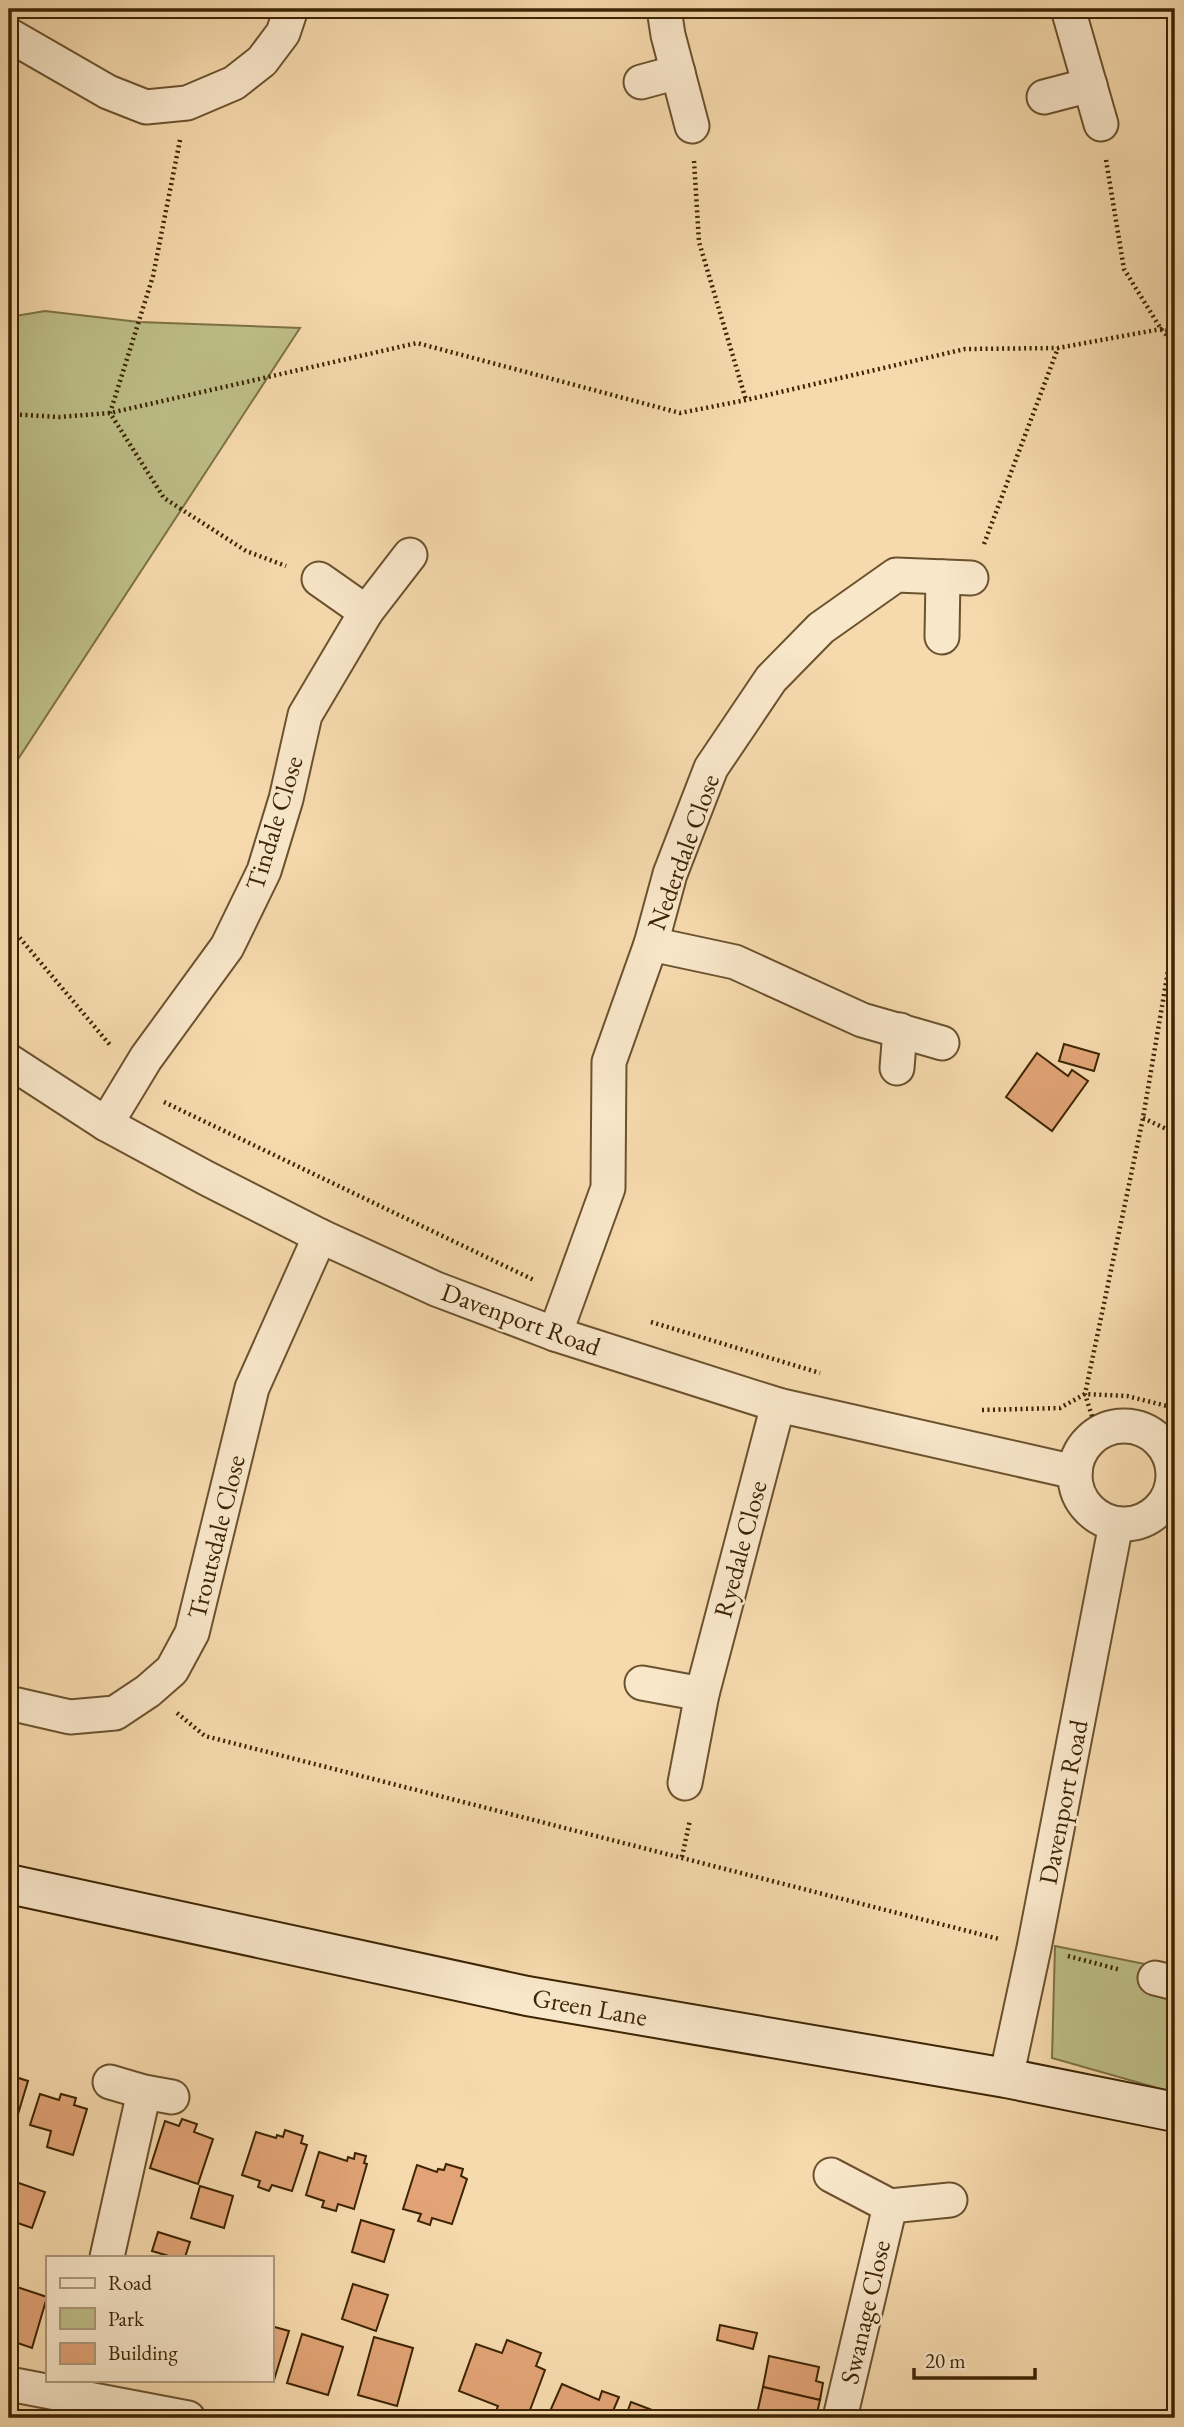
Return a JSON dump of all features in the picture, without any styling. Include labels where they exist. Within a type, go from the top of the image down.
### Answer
[{"type":"main road","name":"Green Lane","points":[[9,1884],[527,1996],[1006,2078],[1175,2112]]},
{"type":"street","points":[[9,35],[108,92],[146,107],[187,103],[234,83],[262,61],[283,33],[291,9]]},
{"type":"street","points":[[664,9],[692,126]]},
{"type":"street","points":[[1068,9],[1101,124]]},
{"type":"street","points":[[640,82],[678,72]]},
{"type":"street","points":[[1044,97],[1090,85]]},
{"type":"street","name":"Tindale Close","points":[[106,1124],[146,1058],[227,947],[264,871],[286,799],[305,715],[366,612],[410,555]]},
{"type":"street","name":"Nederdale Close","points":[[555,1334],[608,1188],[609,1062],[651,944],[670,874],[711,768],[771,679],[821,628],[896,575],[957,577]]},
{"type":"street","points":[[942,637],[957,577]]},
{"type":"street","points":[[319,579],[366,612]]},
{"type":"street","name":"Nederdale Close","points":[[651,944],[735,962],[862,1020],[942,1043]]},
{"type":"street","points":[[897,1068],[900,1030]]},
{"type":"street","name":"Davenport Road","points":[[9,1061],[106,1124],[206,1178],[320,1236],[436,1289],[555,1334],[778,1405],[1074,1472]]},
{"type":"street","name":"Troutsdale Close","points":[[9,1703],[70,1717],[115,1713],[172,1671],[192,1633],[253,1388],[320,1236]]},
{"type":"street","name":"Ryedale Close","points":[[685,1783],[702,1694],[778,1405]]},
{"type":"street","points":[[1127,1424],[1163,1442],[1174,1463],[1175,1483],[1163,1507],[1139,1522],[1116,1524],[1094,1514],[1079,1496],[1074,1472],[1082,1449],[1097,1432],[1127,1424]]},
{"type":"street","name":"Davenport Road","points":[[1006,2078],[1034,1948],[1116,1524]]},
{"type":"street","points":[[642,1683],[702,1694]]},
{"type":"street","points":[[107,2256],[158,2094],[110,2082]]},
{"type":"street","points":[[831,2175],[890,2206],[950,2200]]},
{"type":"street","name":"Swanage Close","points":[[840,2418],[890,2206]]},
{"type":"street","points":[[9,2384],[77,2388],[188,2418]]},
{"type":"path","points":[[187,103],[153,276],[110,413],[164,498],[246,551],[319,579]]},
{"type":"path","points":[[1101,124],[1124,269],[1161,329],[1175,344]]},
{"type":"path","points":[[692,126],[699,243],[747,400]]},
{"type":"path","points":[[9,414],[59,417],[110,413],[417,343],[680,413],[965,349],[1058,348],[1161,329],[1175,332]]},
{"type":"path","points":[[957,577],[1058,348]]},
{"type":"path","points":[[1097,1432],[1086,1394],[1143,1118],[1175,930]]},
{"type":"path","points":[[1143,1118],[1175,1133]]},
{"type":"path","points":[[148,1691],[205,1736],[1165,1980]]},
{"type":"green space","points":[[45,311],[139,322],[300,328],[9,773],[9,317]]},
{"type":"green space","points":[[1055,1946],[1175,1970],[1175,2093],[1052,2058]]},
{"type":"building","points":[[1064,1044],[1099,1054],[1094,1071],[1059,1061]]},
{"type":"building","points":[[1037,1053],[1068,1076],[1072,1070],[1088,1081],[1052,1131],[1006,1097]]},
{"type":"building","points":[[9,2075],[28,2081],[15,2124],[9,2122]]},
{"type":"building","points":[[40,2094],[59,2100],[61,2094],[76,2098],[74,2105],[87,2109],[73,2155],[47,2147],[51,2131],[30,2125]]},
{"type":"building","points":[[182,2119],[197,2124],[194,2132],[213,2139],[198,2184],[150,2168],[165,2121],[179,2126]]},
{"type":"building","points":[[285,2130],[303,2136],[301,2143],[307,2145],[292,2191],[272,2185],[269,2191],[258,2187],[260,2181],[242,2175],[256,2132],[276,2138],[277,2135],[283,2137]]},
{"type":"building","points":[[319,2152],[347,2161],[348,2157],[354,2159],[355,2153],[366,2156],[364,2163],[367,2164],[354,2209],[338,2204],[336,2211],[322,2207],[324,2201],[306,2195]]},
{"type":"building","points":[[446,2164],[463,2169],[461,2176],[467,2179],[452,2224],[432,2218],[430,2225],[418,2221],[421,2214],[403,2209],[417,2165],[437,2172],[438,2169],[444,2170]]},
{"type":"building","points":[[10,2180],[45,2192],[32,2228],[9,2220]]},
{"type":"building","points":[[200,2186],[233,2196],[224,2228],[191,2218]]},
{"type":"building","points":[[361,2220],[394,2230],[384,2262],[352,2252]]},
{"type":"building","points":[[158,2232],[190,2242],[185,2256],[169,2256],[152,2251]]},
{"type":"building","points":[[353,2284],[388,2295],[376,2331],[342,2319]]},
{"type":"building","points":[[11,2285],[46,2297],[32,2348],[9,2340]]},
{"type":"building","points":[[720,2325],[757,2333],[753,2349],[717,2340]]},
{"type":"building","points":[[273,2327],[289,2331],[273,2380]]},
{"type":"building","points":[[302,2334],[343,2347],[328,2395],[287,2383]]},
{"type":"building","points":[[374,2337],[413,2348],[397,2406],[358,2395]]},
{"type":"building","points":[[507,2340],[541,2353],[536,2366],[545,2370],[527,2418],[494,2416],[498,2406],[459,2391],[476,2344],[502,2353]]},
{"type":"building","points":[[769,2356],[819,2367],[816,2381],[823,2383],[820,2400],[763,2387]]},
{"type":"building","points":[[562,2384],[599,2400],[602,2391],[619,2397],[610,2418],[547,2418]]},
{"type":"building","points":[[763,2387],[820,2400],[816,2417],[809,2415],[809,2418],[756,2418]]},
{"type":"building","points":[[631,2402],[673,2418],[625,2418]]}]
